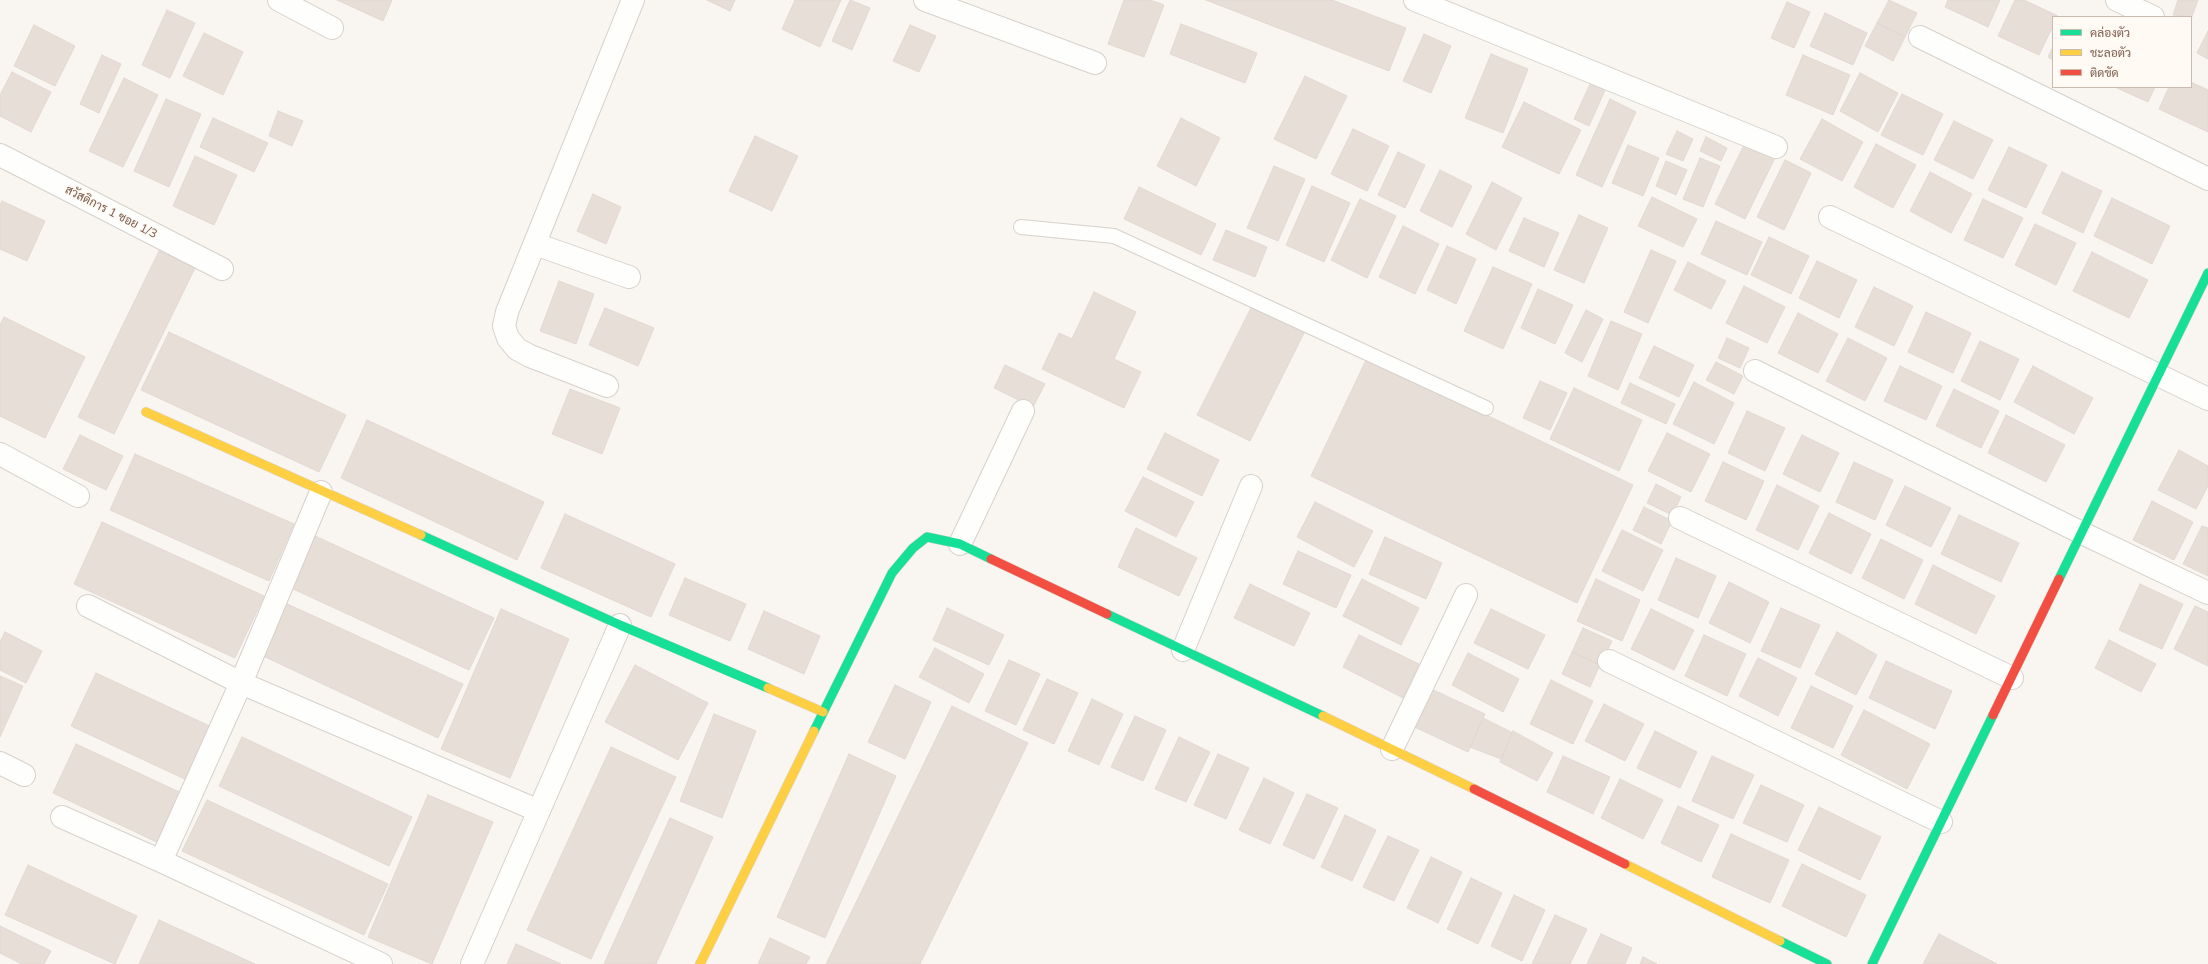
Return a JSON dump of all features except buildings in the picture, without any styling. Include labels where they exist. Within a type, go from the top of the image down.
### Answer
[{"type":"street","points":[[279,0],[332,28]]},
{"type":"street","points":[[607,386],[530,356],[517,349],[508,338],[504,326],[507,312],[633,0]]},
{"type":"street","points":[[925,0],[1095,63]]},
{"type":"street","points":[[1415,0],[1776,147]]},
{"type":"street","points":[[2117,0],[2151,16]]},
{"type":"street","points":[[1920,37],[2208,179]]},
{"type":"street","name":"สวัสดิการ 1 ซอย 1/3","points":[[0,155],[222,269]]},
{"type":"street","points":[[1830,217],[2208,399]]},
{"type":"street","points":[[535,244],[629,277]]},
{"type":"street","points":[[1872,964],[2208,274]]},
{"type":"street","points":[[1755,371],[2082,533],[2208,593]]},
{"type":"street","points":[[146,412],[321,492],[620,625],[823,712]]},
{"type":"street","points":[[960,544],[1024,412]]},
{"type":"street","points":[[0,454],[78,496]]},
{"type":"street","points":[[1183,650],[1251,486]]},
{"type":"street","points":[[161,861],[241,683],[321,492]]},
{"type":"street","points":[[1680,518],[2012,678]]},
{"type":"street","points":[[700,964],[892,574],[912,548],[927,537],[960,544],[1392,749],[1827,964]]},
{"type":"street","points":[[1392,749],[1466,595]]},
{"type":"street","points":[[88,606],[241,683],[539,812]]},
{"type":"street","points":[[472,964],[620,625]]},
{"type":"street","points":[[1609,661],[1941,822]]},
{"type":"street","points":[[0,763],[24,775]]},
{"type":"street","points":[[62,817],[161,861],[380,964]]},
{"type":"lane","points":[[1021,227],[1114,236],[1486,408]]},
{"type":"traffic: fast","points":[[2059,579],[2208,273]]},
{"type":"traffic: fast","points":[[421,535],[620,625],[768,688]]},
{"type":"traffic: fast","points":[[814,731],[892,573],[913,548],[927,537],[960,544],[991,559]]},
{"type":"traffic: fast","points":[[1107,614],[1323,716]]},
{"type":"traffic: fast","points":[[1872,964],[1993,715]]},
{"type":"traffic: fast","points":[[1780,941],[1827,964]]},
{"type":"traffic: slow","points":[[146,412],[421,535]]},
{"type":"traffic: slow","points":[[768,688],[823,712]]},
{"type":"traffic: slow","points":[[1323,716],[1474,789]]},
{"type":"traffic: slow","points":[[700,964],[814,731]]},
{"type":"traffic: slow","points":[[1625,864],[1780,941]]},
{"type":"traffic: jam","points":[[991,559],[1107,614]]},
{"type":"traffic: jam","points":[[1993,715],[2059,579]]},
{"type":"traffic: jam","points":[[1474,789],[1625,864]]}]
